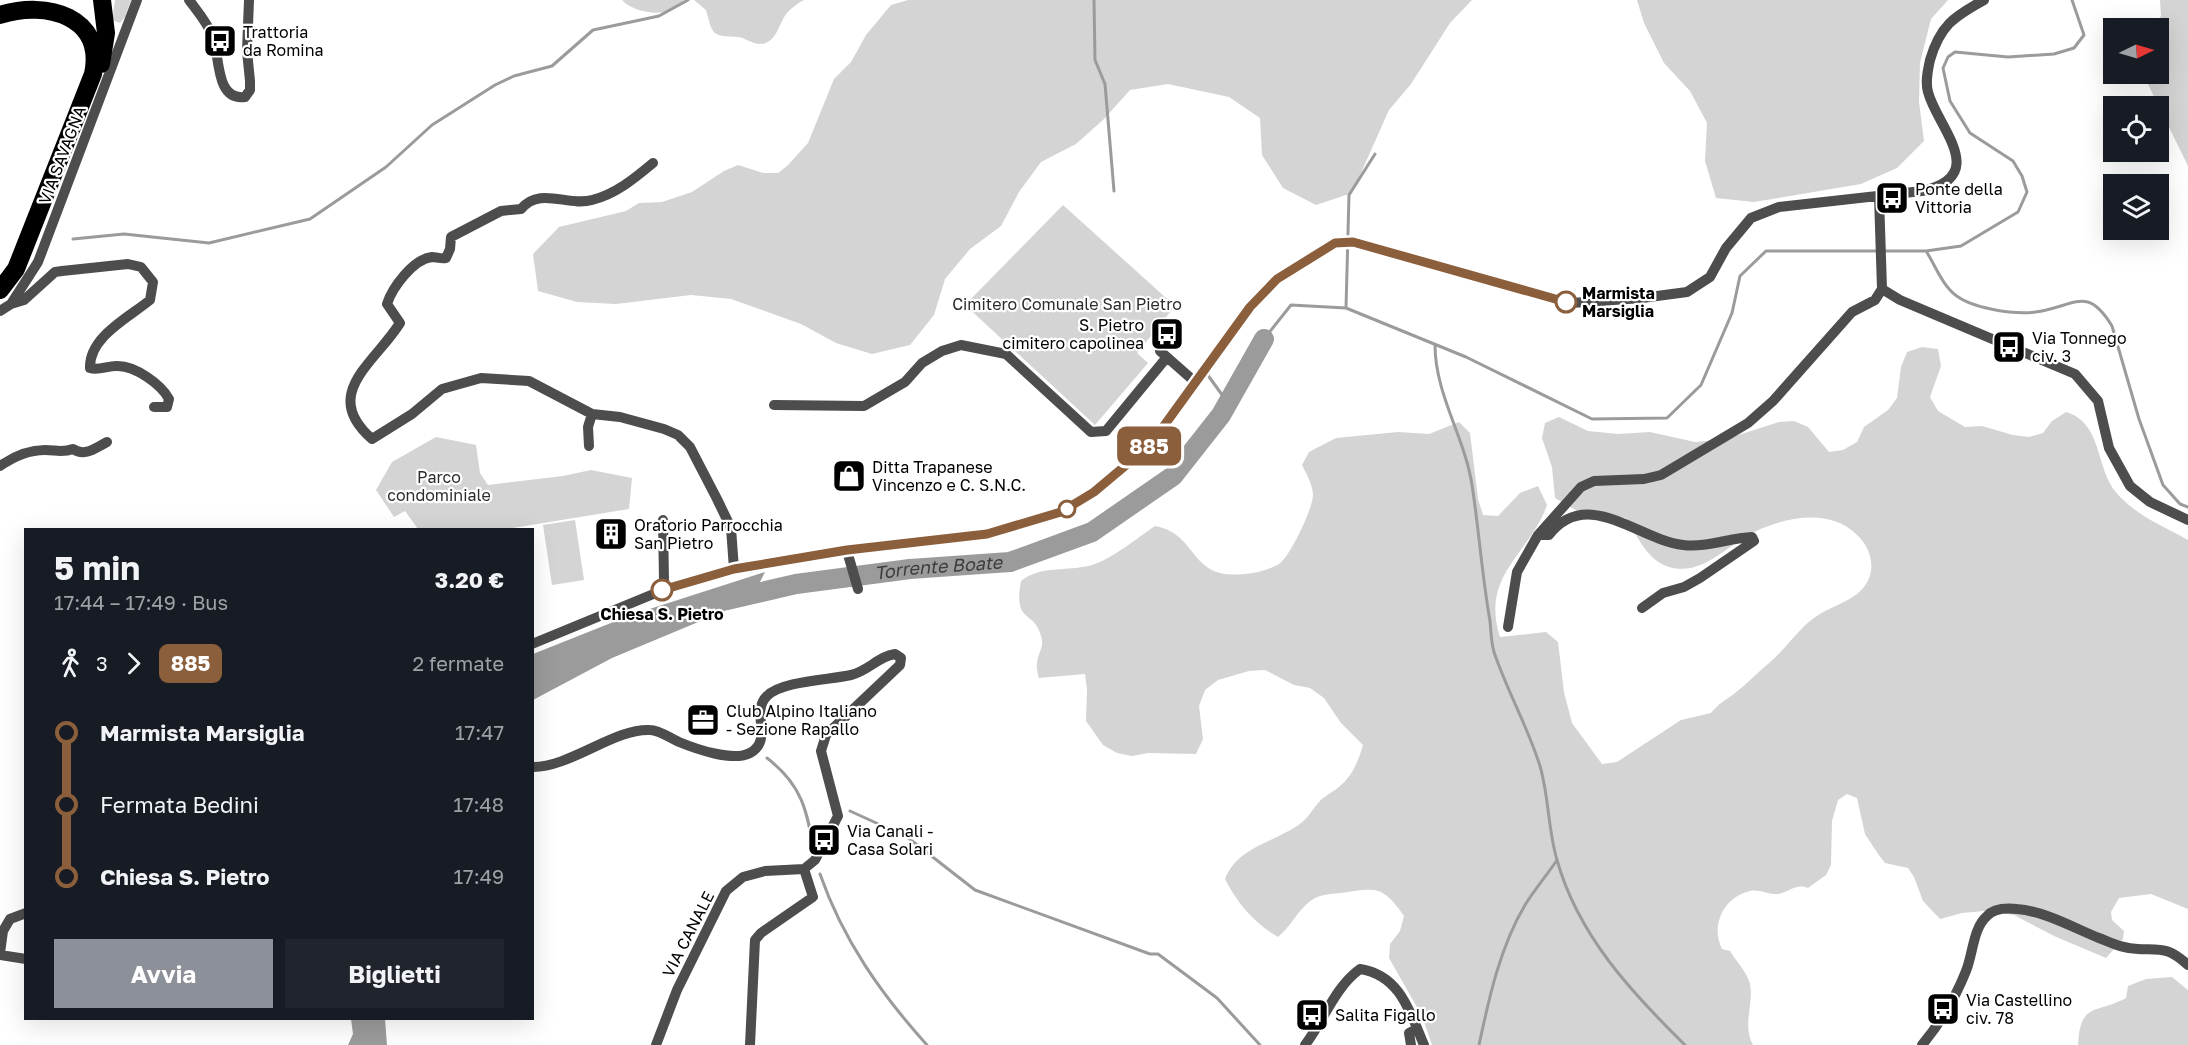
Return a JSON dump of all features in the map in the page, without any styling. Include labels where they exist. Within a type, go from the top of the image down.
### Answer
[{"type":"highway","points":[[4,297],[22,270],[96,81],[106,33],[102,0]]},
{"type":"highway","points":[[0,15],[25,4],[44,3],[61,7],[76,16],[84,26],[92,40],[96,59],[88,85],[4,297]]},
{"type":"street","name":"VIA SAVAGNA","points":[[0,311],[4,297],[38,262],[138,0]]},
{"type":"street","points":[[189,0],[207,23],[214,39],[223,86],[231,96],[238,98],[245,97],[250,90],[247,51],[249,0]]},
{"type":"street","points":[[534,643],[668,588],[734,569],[847,550],[987,534],[1061,512],[1094,492],[1150,445],[1172,418],[1194,381],[1250,307],[1277,279],[1335,243],[1353,242],[1571,303],[1642,298],[1687,291],[1710,277],[1726,248],[1751,219],[1779,207],[1933,189],[1946,181],[1954,171],[1957,158],[1955,148],[1927,90],[1928,70],[1940,32],[1984,0]]},
{"type":"street","points":[[653,163],[629,183],[592,200],[573,201],[543,197],[528,200],[521,209],[501,211],[451,237],[446,258],[431,257],[410,268],[387,304],[400,323],[388,341],[363,369],[354,386],[349,409],[356,424],[372,439],[412,414],[442,389],[481,378],[529,381],[592,414],[620,417],[664,429],[678,435],[690,447],[731,528],[734,569]]},
{"type":"street","points":[[1508,627],[1516,572],[1538,535],[1581,487],[1594,482],[1644,479],[1661,475],[1748,423],[1773,401],[1852,312],[1875,300],[1882,289],[1878,196]]},
{"type":"street","points":[[4,297],[24,300],[55,272],[128,264],[141,267],[153,282],[150,300],[100,338],[92,351],[90,368],[120,366],[136,372],[165,391],[169,399],[167,407],[154,407]]},
{"type":"street","points":[[1882,289],[1900,300],[2075,374],[2098,401],[2109,448],[2130,486],[2150,502],[2188,520]]},
{"type":"street","points":[[774,405],[864,406],[905,382],[922,363],[942,351],[961,345],[1006,354],[1091,432],[1106,431],[1163,354],[1194,381]]},
{"type":"street","points":[[589,446],[588,427],[592,414]]},
{"type":"street","points":[[0,466],[30,452],[46,450],[63,453],[73,449],[80,453],[107,442]]},
{"type":"street","points":[[1538,535],[1549,535],[1557,525],[1568,519],[1597,514],[1614,518],[1661,541],[1686,545],[1752,537],[1754,542],[1700,578],[1684,587],[1663,593],[1642,608]]},
{"type":"street","points":[[663,520],[664,581],[668,588]]},
{"type":"street","points":[[847,550],[857,585]]},
{"type":"street","points":[[534,766],[545,767],[604,743],[652,730],[682,743],[730,756],[747,755],[757,749],[762,741],[760,706],[767,695],[786,687],[852,675],[870,669],[887,655],[895,654],[901,658],[900,665],[826,735],[821,751],[838,816],[815,860],[804,869],[813,897],[760,933],[756,940],[750,1045]]},
{"type":"street","name":"VIA CANALE","points":[[656,1045],[677,990],[726,891],[743,877],[765,871],[804,869]]},
{"type":"street","points":[[1922,1045],[1944,1018],[1956,994],[1981,923],[1988,914],[2001,909],[2019,909],[2043,916],[2121,947],[2138,949],[2159,947],[2174,952],[2188,965]]},
{"type":"street","points":[[24,914],[10,919],[3,931],[0,954],[24,959]]},
{"type":"street","points":[[1305,1045],[1319,1028],[1346,979],[1360,969],[1375,971],[1392,983],[1406,1003],[1424,1045]]},
{"type":"street","points":[[1411,1045],[1409,1033],[1417,1029]]},
{"type":"green space","points":[[115,0],[131,0],[125,17],[120,23],[112,20]]},
{"type":"green space","points":[[622,0],[684,0],[674,8],[654,13],[639,10]]},
{"type":"green space","points":[[694,0],[804,0],[786,14],[770,41],[760,44],[741,38],[718,35],[710,25],[706,10]]},
{"type":"green space","points":[[908,0],[1472,0],[1450,23],[1411,84],[1389,110],[1352,193],[1316,205],[1283,188],[1262,155],[1260,118],[1229,97],[1168,84],[1130,90],[1104,119],[1076,144],[1041,162],[1019,192],[1001,226],[970,249],[945,279],[934,315],[910,345],[872,354],[836,343],[801,324],[731,299],[691,295],[616,304],[577,302],[538,291],[533,254],[559,227],[626,211],[639,203],[662,202],[692,192],[724,171],[738,165],[763,173],[778,173],[787,166],[808,143],[834,79],[851,62],[866,35],[891,5]]},
{"type":"green space","points":[[1637,0],[1948,0],[1931,19],[1920,63],[1919,102],[1924,141],[1897,168],[1861,184],[1754,202],[1716,198],[1705,161],[1707,123],[1690,91],[1664,63],[1644,23]]},
{"type":"green space","points":[[2160,0],[2188,0],[2188,166],[2169,127],[2169,96],[2154,96],[2148,84],[2169,84],[2169,18],[2160,18]]},
{"type":"green space","name":"Cimitero Comunale San Pietro","points":[[1063,205],[1175,306],[1137,353],[1148,363],[1095,425],[965,305]]},
{"type":"green space","points":[[1922,347],[1938,349],[1941,366],[1930,397],[1938,411],[1965,427],[1982,426],[2029,437],[2043,433],[2052,421],[2066,412],[2078,417],[2092,435],[2104,469],[2115,491],[2131,507],[2188,540],[2188,909],[2151,894],[2119,898],[2111,912],[2112,920],[2124,931],[2123,939],[2106,958],[2054,936],[2014,915],[1984,911],[1962,913],[1940,919],[1923,901],[1908,868],[1885,863],[1878,854],[1865,834],[1857,798],[1847,794],[1838,800],[1832,821],[1831,865],[1826,875],[1808,888],[1796,887],[1778,894],[1750,891],[1741,894],[1733,899],[1722,913],[1718,931],[1722,949],[1730,951],[1750,984],[1748,1030],[1753,1045],[1432,1045],[1422,1016],[1389,958],[1390,944],[1400,931],[1404,916],[1383,893],[1370,890],[1319,896],[1304,906],[1278,937],[1247,912],[1225,879],[1230,869],[1246,853],[1287,832],[1307,818],[1321,800],[1345,781],[1355,766],[1363,745],[1341,723],[1324,698],[1310,688],[1294,685],[1265,670],[1249,671],[1218,680],[1205,690],[1199,706],[1203,739],[1196,754],[1148,753],[1132,756],[1117,753],[1103,745],[1086,721],[1085,674],[1039,678],[1037,660],[1042,644],[1041,636],[1034,622],[1022,611],[1019,595],[1021,581],[1029,576],[1045,571],[1082,567],[1100,562],[1155,526],[1167,529],[1176,535],[1203,564],[1220,573],[1234,575],[1266,570],[1284,560],[1295,543],[1309,510],[1313,491],[1302,465],[1309,452],[1336,438],[1398,432],[1429,434],[1459,422],[1470,433],[1478,499],[1483,515],[1498,516],[1520,493],[1538,486],[1547,505],[1530,538],[1502,581],[1497,597],[1496,616],[1500,637],[1546,632],[1558,642],[1564,692],[1572,723],[1602,764],[1617,762],[1681,720],[1711,713],[1775,658],[1808,623],[1856,595],[1868,581],[1871,571],[1870,556],[1861,539],[1846,527],[1834,521],[1808,518],[1781,522],[1756,531],[1703,564],[1679,569],[1666,566],[1647,552],[1626,518],[1579,512],[1555,498],[1552,467],[1542,438],[1545,423],[1559,417],[1588,431],[1618,434],[1650,432],[1695,442],[1726,439],[1779,422],[1794,421],[1808,427],[1829,452],[1843,450],[1857,442],[1864,427],[1888,410],[1897,398],[1901,367],[1907,352]]},
{"type":"green space","name":"Parco condominiale","points":[[436,437],[476,445],[480,473],[488,485],[563,476],[591,470],[632,478],[629,509],[513,528],[417,528],[405,511],[394,517],[376,490],[392,462]]},
{"type":"green space","points":[[575,520],[584,580],[552,585],[543,525]]},
{"type":"green space","points":[[2172,977],[2188,990],[2188,1045],[2078,1045],[2079,1031],[2086,1015],[2126,998],[2128,986],[2146,979]]},
{"type":"shaded area","points":[[765,572],[751,600],[612,658],[534,699],[534,654],[631,615]]},
{"type":"shaded area","points":[[351,1020],[385,1020],[387,1045],[348,1045],[353,1034]]},
{"type":"waterway","points":[[73,239],[124,234],[209,243],[310,219],[386,167],[432,125],[495,85],[514,76],[552,66],[593,30],[659,16],[688,0]]},
{"type":"waterway","points":[[1094,0],[1095,60],[1105,84],[1114,191]]},
{"type":"waterway","points":[[1883,251],[1926,251],[1961,246],[2018,212],[2027,192],[2022,176],[2013,161],[1970,133],[1950,101],[1943,68],[1948,57],[1955,52],[2008,57],[2054,54],[2074,48],[2084,35],[2072,0]]},
{"type":"waterway","points":[[1346,308],[1349,195],[1375,154]]},
{"type":"waterway","points":[[1264,339],[1291,305],[1346,308],[1466,357],[1592,419],[1667,418],[1701,385],[1732,313],[1740,276],[1766,251],[1877,251]]},
{"type":"waterway","points":[[1926,251],[1950,290],[1958,297],[1980,306],[2007,312],[2042,311],[2081,301],[2096,306],[2112,326],[2139,419],[2163,485],[2180,504],[2188,507]]},
{"type":"waterway","name":"Torrente Boate","points":[[727,600],[796,584],[910,569],[1010,562],[1092,532],[1173,476],[1221,415],[1264,339]]},
{"type":"waterway","points":[[1435,345],[1440,381],[1472,485],[1493,648],[1540,766],[1554,849],[1566,887],[1592,938],[1609,961],[1626,983],[1685,1045]]},
{"type":"waterway","points":[[1207,374],[1228,403]]},
{"type":"waterway","points":[[767,758],[788,778],[801,799],[809,823],[814,852]]},
{"type":"waterway","points":[[850,811],[907,837],[975,890],[1150,954],[1158,954],[1217,998],[1260,1045]]},
{"type":"waterway","points":[[1479,1045],[1491,991],[1516,921],[1557,860]]},
{"type":"waterway","points":[[820,874],[840,921],[865,965],[894,1006],[927,1045]]},
{"type":"bus line","name":"885","points":[[662,590],[734,569],[847,550],[987,534],[1040,520],[1075,505],[1136,457],[1160,434],[1194,381],[1250,307],[1277,279],[1335,243],[1353,242],[1566,302]]},
{"type":"place","name":"Trattoria da Romina","points":[[220,41]]},
{"type":"place","name":"Ponte della Vittoria","points":[[1892,198]]},
{"type":"place","name":"Marmista Marsiglia","points":[[1566,302]]},
{"type":"place","name":"S. Pietro cimitero capolinea","points":[[1167,334]]},
{"type":"place","name":"Via Tonnego civ. 3","points":[[2009,347]]},
{"type":"place","name":"Ditta Trapanese Vincenzo e C. S.N.C.","points":[[849,476]]},
{"type":"place","name":"Oratorio Parrocchia San Pietro","points":[[611,534]]},
{"type":"place","name":"Chiesa S. Pietro","points":[[662,590]]},
{"type":"place","name":"Club Alpino Italiano - Sezione Rapallo","points":[[703,720]]},
{"type":"place","name":"Via Canali - Casa Solari","points":[[824,840]]},
{"type":"place","name":"Via Castellino civ. 78","points":[[1943,1009]]},
{"type":"place","name":"Salita Figallo","points":[[1312,1015]]}]
